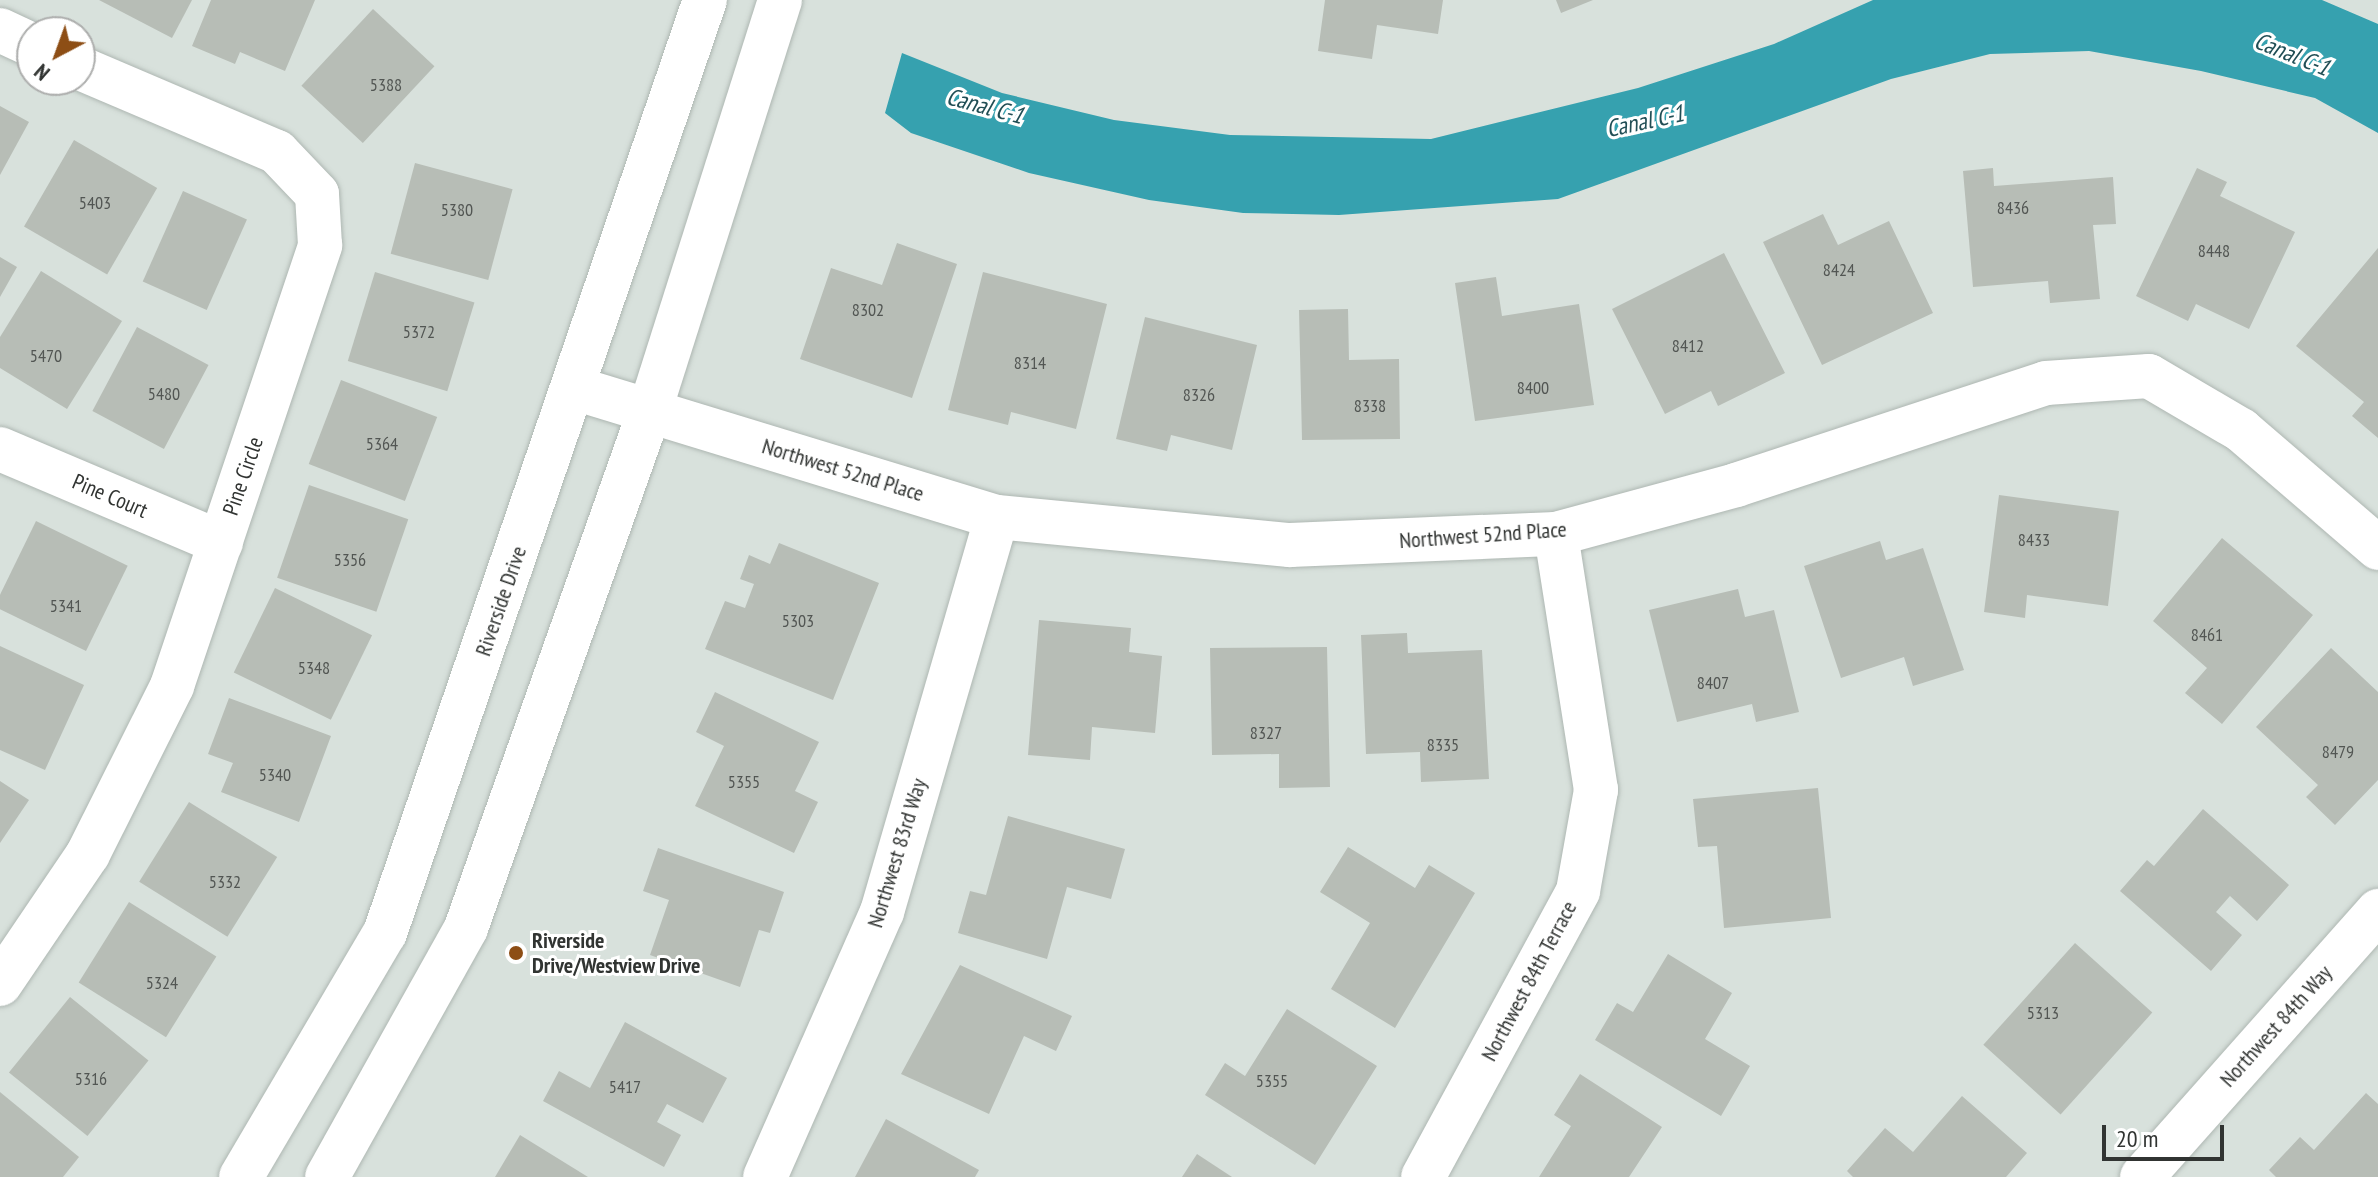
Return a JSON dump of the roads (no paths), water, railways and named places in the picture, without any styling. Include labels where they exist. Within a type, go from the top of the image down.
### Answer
[{"type":"street","name":"Riverside Drive","points":[[241,1177],[385,933],[705,0]]},
{"type":"street","points":[[327,1177],[466,928],[650,410],[780,0]]},
{"type":"street","name":"Pine Circle","points":[[0,984],[88,854],[172,686],[320,245],[317,194],[277,152],[96,75]]},
{"type":"street","name":"Northwest 52nd Place","points":[[574,388],[997,517],[1290,545],[1556,534],[1736,485],[2046,383],[2149,376],[2241,430],[2378,548]]},
{"type":"street","name":"Pine Court","points":[[0,449],[221,543]]},
{"type":"street","name":"Northwest 83rd Way","points":[[765,1177],[882,912],[997,517]]},
{"type":"street","name":"Northwest 84th Terrace","points":[[1423,1177],[1578,891],[1596,790],[1556,534]]},
{"type":"street","name":"Northwest 84th Way","points":[[2142,1177],[2378,911]]},
{"type":"water","name":"Canal C-1","points":[[1873,0],[2322,0],[2378,24],[2378,133],[2315,98],[2201,71],[2089,51],[1990,54],[1891,79],[1558,199],[1339,215],[1243,213],[1149,200],[1029,173],[911,133],[885,113],[902,53],[1002,93],[1114,120],[1230,135],[1431,139],[1638,88],[1774,44]]},
{"type":"place","name":"Riverside Drive/Westview Drive","points":[[516,953]]}]
